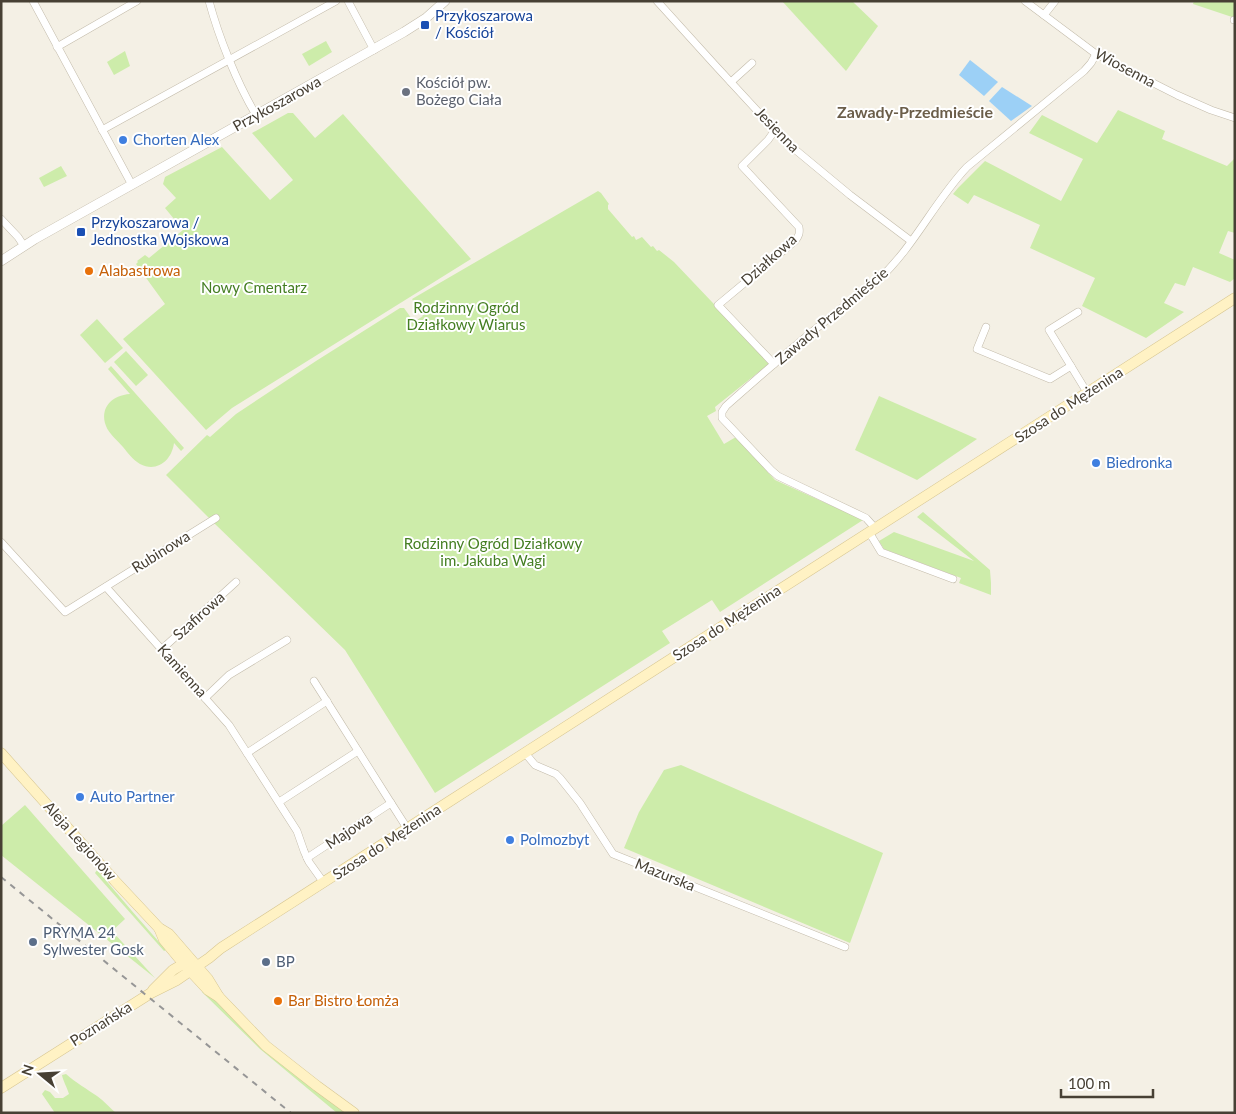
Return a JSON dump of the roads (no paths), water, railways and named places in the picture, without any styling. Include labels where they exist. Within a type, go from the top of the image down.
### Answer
[{"type":"main road","name":"Szosa do Mężenina","points":[[190,965],[356,863],[524,753],[1088,394],[1235,298]]},
{"type":"main road","name":"Aleja Legionów","points":[[1,753],[115,881],[159,928],[170,934],[190,965],[212,985],[220,998],[266,1046],[354,1113]]},
{"type":"main road","name":"Poznańska","points":[[1,1088],[151,993],[173,970],[190,965]]},
{"type":"street","points":[[33,1],[132,185]]},
{"type":"street","points":[[58,46],[136,1]]},
{"type":"street","points":[[209,1],[230,60],[256,116]]},
{"type":"street","points":[[102,130],[336,1]]},
{"type":"street","points":[[348,1],[374,50]]},
{"type":"street","name":"Przykoszarowa","points":[[1,261],[24,246],[374,50],[426,18],[445,1]]},
{"type":"street","name":"Jesienna","points":[[658,1],[786,142],[911,242]]},
{"type":"street","name":"Wiosenna","points":[[1025,1],[1096,54],[1177,95],[1235,118]]},
{"type":"street","points":[[1044,16],[1055,1]]},
{"type":"street","name":"Zawady Przedmieście","points":[[872,530],[866,518],[778,476],[722,418],[722,412],[726,406],[833,314],[878,281],[897,260],[956,179],[967,167],[1084,71],[1092,63],[1096,54]]},
{"type":"street","points":[[731,82],[752,63]]},
{"type":"street","name":"Działkowa","points":[[774,364],[718,305],[799,236],[799,227],[742,166],[768,140],[775,130]]},
{"type":"street","points":[[1,219],[24,246]]},
{"type":"street","points":[[1078,312],[1049,330],[1088,394]]},
{"type":"street","points":[[986,327],[977,350],[1050,379],[1071,366]]},
{"type":"street","name":"Rubinowa","points":[[106,586],[216,518]]},
{"type":"street","points":[[872,530],[881,552],[953,579]]},
{"type":"street","points":[[1,542],[65,612],[106,586]]},
{"type":"street","name":"Szafirowa","points":[[162,649],[236,582]]},
{"type":"street","name":"Kamienna","points":[[106,586],[229,725],[297,831],[307,858],[324,883]]},
{"type":"street","points":[[206,698],[229,675],[287,640]]},
{"type":"street","points":[[314,681],[408,828]]},
{"type":"street","points":[[247,752],[327,701]]},
{"type":"street","points":[[279,802],[358,751]]},
{"type":"street","name":"Mazurska","points":[[524,753],[535,765],[556,774],[560,778],[580,803],[613,854],[845,947]]},
{"type":"street","name":"Majowa","points":[[307,858],[391,803]]},
{"type":"water","points":[[970,60],[998,82],[984,96],[959,75]]},
{"type":"water","points":[[1002,87],[1032,106],[1011,121],[989,101]]},
{"type":"railway","points":[[1,877],[291,1113]]},
{"type":"place","name":"Przykoszarowa / Kościół","points":[[425,25]]},
{"type":"place","name":"Kościół pw. Bożego Ciała","points":[[406,92]]},
{"type":"place","name":"Chorten Alex","points":[[123,140]]},
{"type":"place","name":"Przykoszarowa / Jednostka Wojskowa","points":[[81,232]]},
{"type":"place","name":"Alabastrowa","points":[[89,271]]},
{"type":"place","name":"Biedronka","points":[[1096,463]]},
{"type":"place","name":"Auto Partner","points":[[80,797]]},
{"type":"place","name":"Polmozbyt","points":[[510,840]]},
{"type":"place","name":"PRYMA 24 Sylwester Gosk","points":[[33,942]]},
{"type":"place","name":"BP","points":[[266,962]]},
{"type":"place","name":"Bar Bistro Łomża","points":[[278,1001]]},
{"type":"district","name":"Zawady-Przedmieście","points":[[915,112]]},
{"type":"park label","name":"Nowy Cmentarz","points":[[254,288]]},
{"type":"park label","name":"Rodzinny Ogród Działkowy Wiarus","points":[[466,316]]},
{"type":"park label","name":"Rodzinny Ogród Działkowy im. Jakuba Wagi","points":[[493,552]]}]
